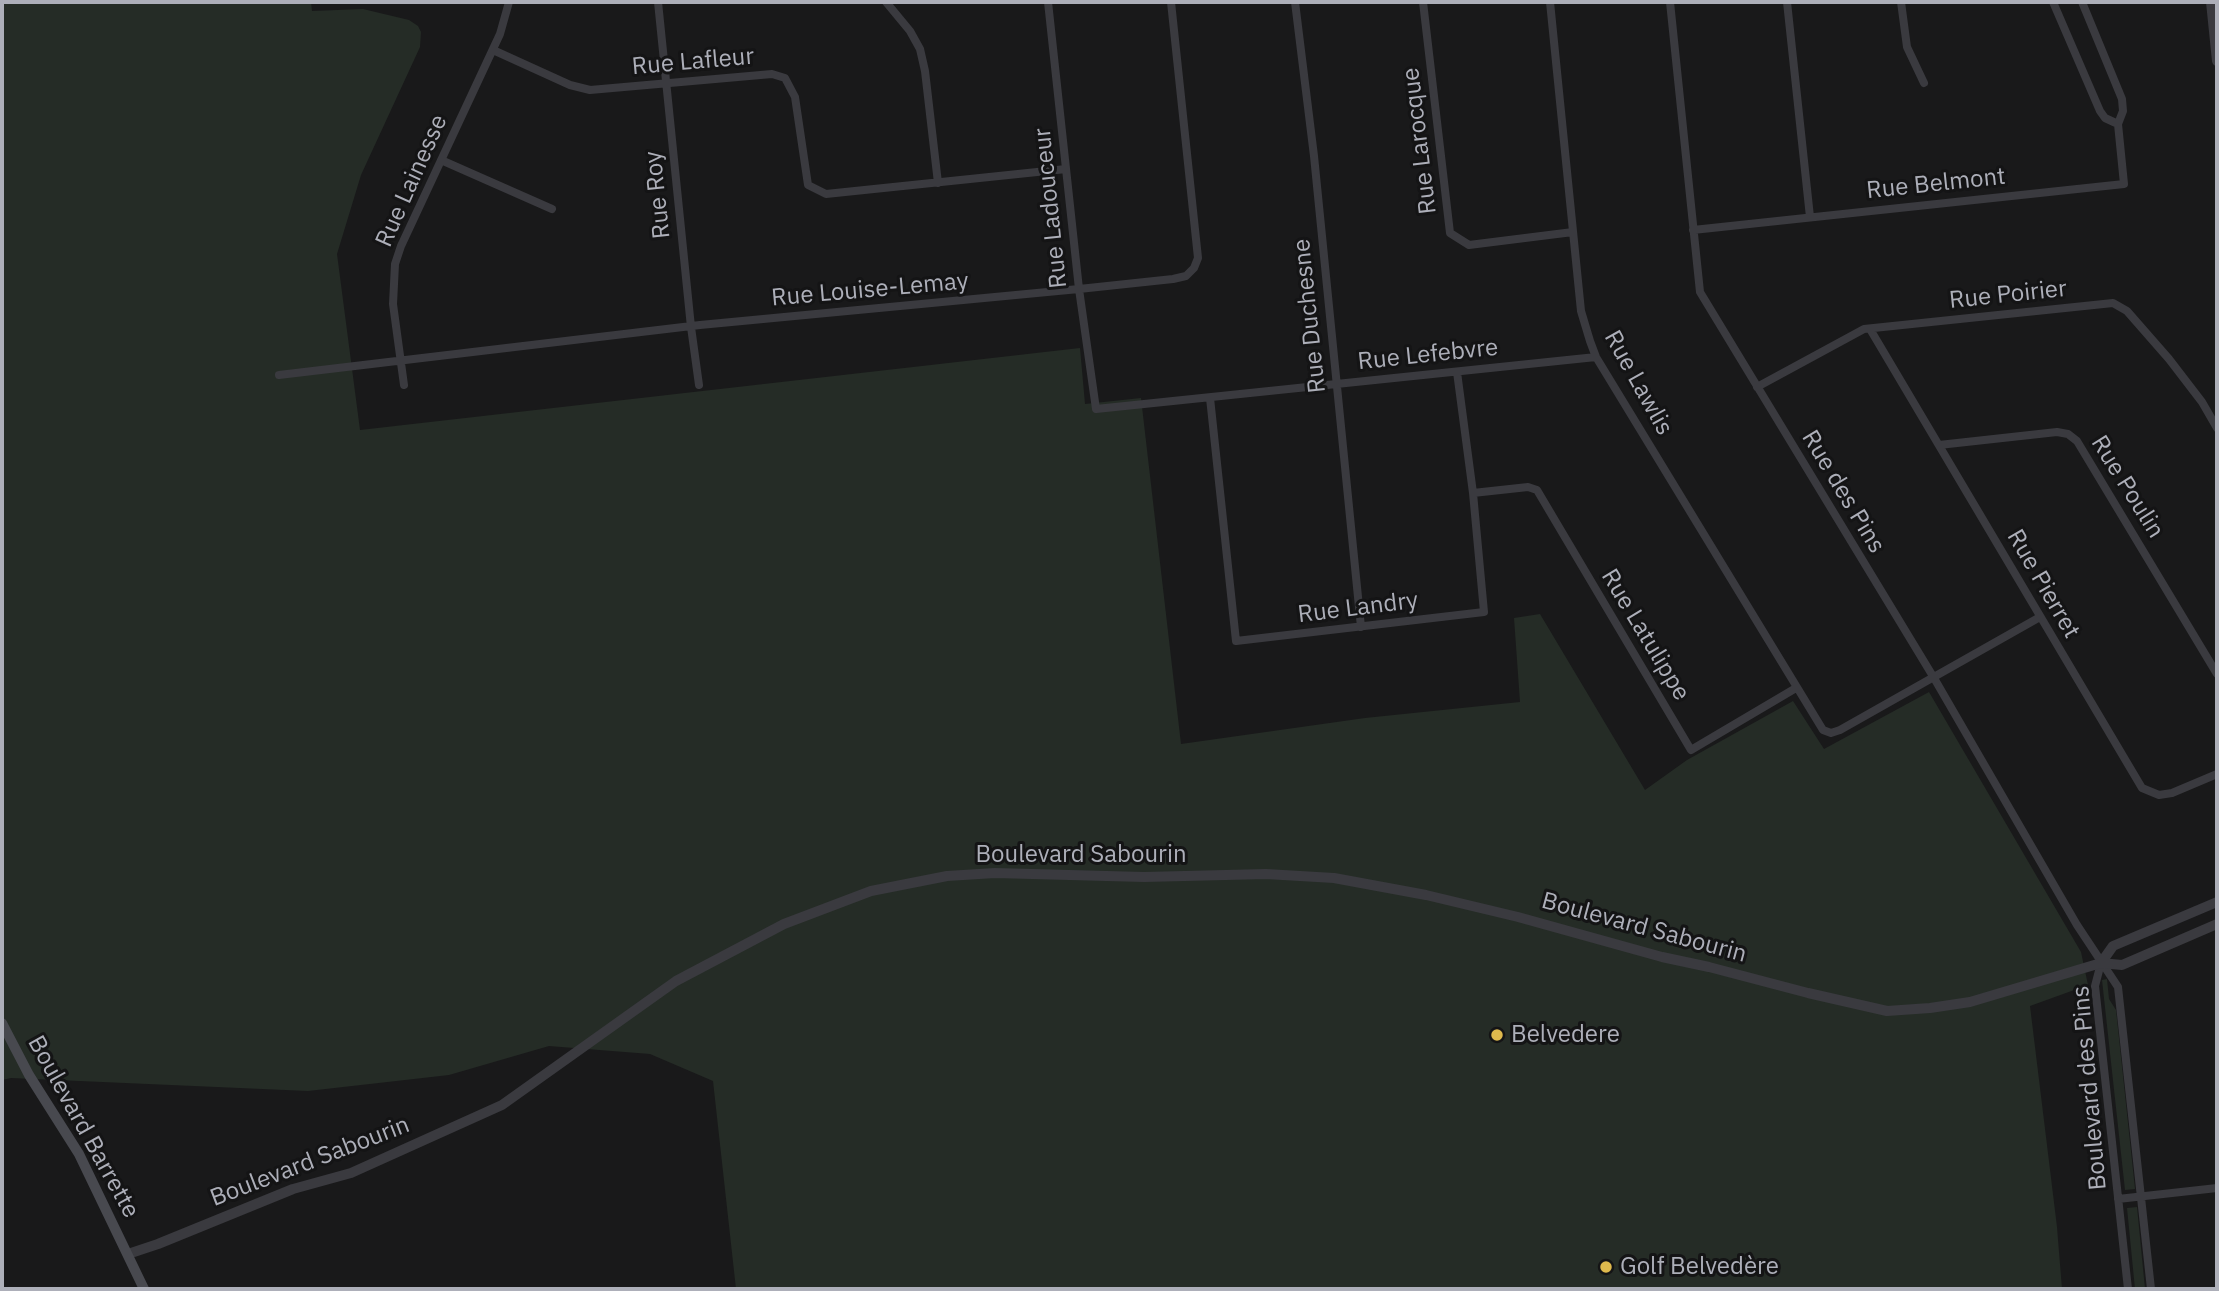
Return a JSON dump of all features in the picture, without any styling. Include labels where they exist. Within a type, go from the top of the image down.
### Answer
[{"type":"main road","name":"Boulevard Barrette","points":[[2,1023],[29,1075],[79,1154],[144,1289]]},
{"type":"street","name":"Rue Lainesse","points":[[404,385],[393,295],[395,264],[493,50],[503,27],[509,2]]},
{"type":"street","name":"Rue Roy","points":[[658,2],[699,385]]},
{"type":"street","name":"Rue Ladouceur","points":[[1048,2],[1079,289],[1096,410]]},
{"type":"street","name":"Rue Louise-Lemay","points":[[279,375],[691,327],[1186,276],[1194,268],[1198,258],[1171,2]]},
{"type":"street","name":"Rue Duchesne","points":[[1295,2],[1314,156],[1361,627]]},
{"type":"street","name":"Rue Larocque","points":[[1423,2],[1450,233],[1469,245],[1573,232]]},
{"type":"street","name":"Rue Lawlis","points":[[1550,2],[1581,311],[1597,357],[1823,730],[1831,733],[1934,678]]},
{"type":"street","name":"Rue des Pins","points":[[1670,2],[1700,292],[1934,678],[2101,963]]},
{"type":"street","points":[[1787,2],[1810,217]]},
{"type":"street","points":[[1901,2],[1907,47],[1924,83]]},
{"type":"street","points":[[2053,2],[2100,111],[2105,118],[2118,124]]},
{"type":"street","name":"Rue Belmont","points":[[1693,230],[2124,184],[2118,124],[2123,111],[2122,99],[2082,2]]},
{"type":"street","points":[[2211,2],[2217,61]]},
{"type":"street","points":[[890,3],[920,49],[939,183]]},
{"type":"street","name":"Rue Lafleur","points":[[493,50],[582,89],[667,85],[772,74],[785,78],[795,97],[808,185],[825,194],[1066,169]]},
{"type":"street","points":[[441,160],[552,209]]},
{"type":"street","name":"Rue Poirier","points":[[1757,387],[1864,329],[2113,303],[2127,311],[2169,359],[2202,402],[2217,428]]},
{"type":"street","name":"Rue Pierret","points":[[1870,329],[2142,788],[2159,795],[2172,793],[2217,774]]},
{"type":"street","name":"Rue Lefebvre","points":[[1096,410],[1597,357]]},
{"type":"street","points":[[1458,372],[1473,492]]},
{"type":"street","name":"Rue Landry","points":[[1210,398],[1236,641],[1485,612],[1473,492]]},
{"type":"street","name":"Rue Poulin","points":[[1939,444],[2057,432],[2068,434],[2077,441],[2217,674]]},
{"type":"street","name":"Rue Latulippe","points":[[1473,492],[1528,487],[1537,490],[1691,750],[1796,688]]},
{"type":"street","points":[[1934,678],[2040,617]]},
{"type":"street","name":"Boulevard Sabourin","points":[[128,1254],[293,1189],[351,1173],[502,1105],[676,981],[784,924],[871,891],[947,876],[995,873],[1144,877],[1266,874],[1334,878],[1465,904],[1662,957],[1888,1011],[1970,1002],[2101,963],[2122,965],[2217,924]]},
{"type":"street","name":"Boulevard Sabourin","points":[[2101,963],[2113,946],[2217,902]]},
{"type":"street","name":"Boulevard des Pins","points":[[2101,963],[2118,987],[2151,1289]]},
{"type":"street","name":"Boulevard des Pins","points":[[2101,963],[2095,986],[2128,1289]]},
{"type":"street","points":[[2118,1199],[2217,1188]]},
{"type":"shaded area","points":[[2,2],[311,2],[312,11],[363,9],[409,20],[418,26],[421,32],[420,47],[361,175],[337,254],[360,430],[1080,348],[1085,404],[1141,398],[1181,744],[1365,718],[1520,702],[1514,618],[1540,614],[1645,790],[1687,760],[1793,701],[1824,749],[1929,692],[2081,952],[2088,985],[2030,1006],[2062,1289],[736,1289],[713,1081],[650,1054],[549,1046],[449,1075],[308,1091],[11,1078],[2,1080]]},
{"type":"shaded area","points":[[2107,979],[2109,999],[2116,1010],[2135,1189],[2125,1190],[2102,980]]},
{"type":"shaded area","points":[[2137,1207],[2145,1289],[2135,1289],[2127,1208]]},
{"type":"place","name":"Belvedere","points":[[1497,1035]]},
{"type":"place","name":"Golf Belvedère","points":[[1606,1267]]}]
